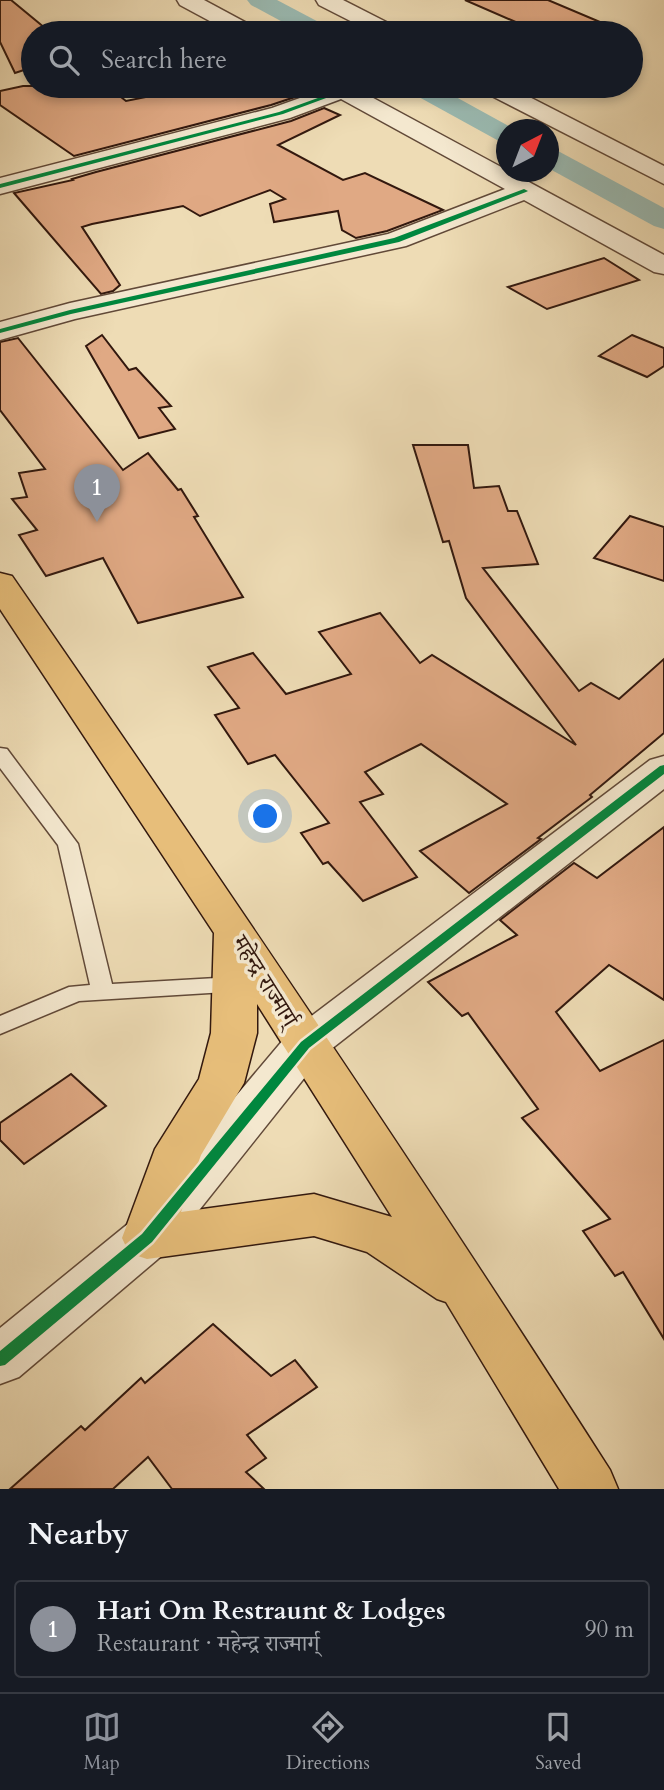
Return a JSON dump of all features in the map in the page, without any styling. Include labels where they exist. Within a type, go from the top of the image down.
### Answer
[{"type":"highway","name":"महेन्द्र राज्मार्ग्","points":[[0,583],[235,932],[305,1045],[468,1292],[590,1489]]},
{"type":"highway","points":[[235,932],[233,1033],[221,1083],[179,1149],[147,1238],[314,1215],[382,1235],[468,1292]]},
{"type":"street","points":[[188,0],[226,21]]},
{"type":"street","points":[[327,0],[367,21]]},
{"type":"street","points":[[0,186],[281,113],[315,98]]},
{"type":"street","points":[[356,98],[664,266]]},
{"type":"street","points":[[513,98],[664,176]]},
{"type":"street","points":[[0,331],[70,312],[396,240],[524,191]]},
{"type":"street","points":[[0,1360],[147,1238],[305,1045],[664,769]]},
{"type":"lane","points":[[0,754],[68,844],[103,993]]},
{"type":"lane","points":[[0,1025],[77,993],[234,985]]},
{"type":"building","points":[[0,0],[11,0],[36,21],[21,21],[21,71],[15,73],[0,42]]},
{"type":"building","points":[[465,0],[548,0],[598,21],[513,21]]},
{"type":"building","points":[[21,86],[21,98],[122,98],[126,101],[141,98],[292,98],[74,156],[0,105],[0,91]]},
{"type":"building","points":[[324,108],[340,115],[278,145],[343,180],[365,173],[443,210],[387,231],[356,238],[342,230],[338,211],[274,222],[270,204],[285,199],[270,190],[200,216],[183,206],[92,224],[82,227],[120,285],[113,291],[101,294],[14,193],[73,180],[291,121]]},
{"type":"building","points":[[604,258],[639,280],[547,309],[508,287]]},
{"type":"building","points":[[102,335],[129,370],[136,368],[171,406],[159,408],[175,429],[139,438],[86,346]]},
{"type":"building","points":[[632,335],[664,348],[664,366],[647,377],[599,356]]},
{"type":"building","points":[[18,338],[123,470],[148,453],[178,490],[181,489],[198,516],[194,517],[243,597],[138,623],[103,558],[46,576],[19,535],[37,530],[12,499],[27,497],[19,473],[45,469],[0,410],[0,342]]},
{"type":"building","points":[[413,445],[468,445],[474,488],[499,486],[508,511],[517,511],[538,564],[483,568],[579,691],[591,683],[619,699],[664,659],[664,733],[590,795],[592,797],[538,838],[541,839],[469,893],[420,851],[507,804],[421,744],[365,772],[383,794],[360,802],[417,877],[363,901],[328,862],[323,864],[301,833],[329,823],[275,755],[248,764],[215,715],[239,708],[208,667],[253,653],[286,694],[351,674],[319,632],[380,613],[420,663],[432,655],[576,745],[466,598],[449,541],[443,542]]},
{"type":"building","points":[[630,516],[664,527],[664,581],[594,558]]},
{"type":"building","points":[[664,827],[664,1000],[609,965],[556,1012],[600,1071],[664,1040],[664,1339],[623,1272],[615,1276],[583,1231],[610,1219],[522,1118],[538,1109],[468,1013],[462,1016],[428,982],[517,935],[500,920],[574,863],[597,878]]},
{"type":"building","points":[[71,1074],[106,1106],[24,1164],[0,1140],[0,1123]]},
{"type":"building","points":[[213,1324],[271,1376],[295,1360],[317,1387],[247,1435],[266,1458],[246,1472],[264,1489],[172,1489],[148,1457],[113,1489],[10,1489],[81,1426],[85,1430],[141,1378],[145,1383]]},
{"type":"waterway","points":[[259,0],[298,21]]},
{"type":"waterway","points":[[439,98],[496,129]]},
{"type":"waterway","points":[[559,163],[664,220]]},
{"type":"cycle path","points":[[0,186],[281,113],[323,98]]},
{"type":"cycle path","points":[[0,331],[70,312],[396,240],[524,191]]},
{"type":"cycle path","points":[[0,1360],[147,1238],[305,1045],[664,769]]},
{"type":"place","name":"Hari Om Restraunt & Lodges","points":[[97,522]]}]
